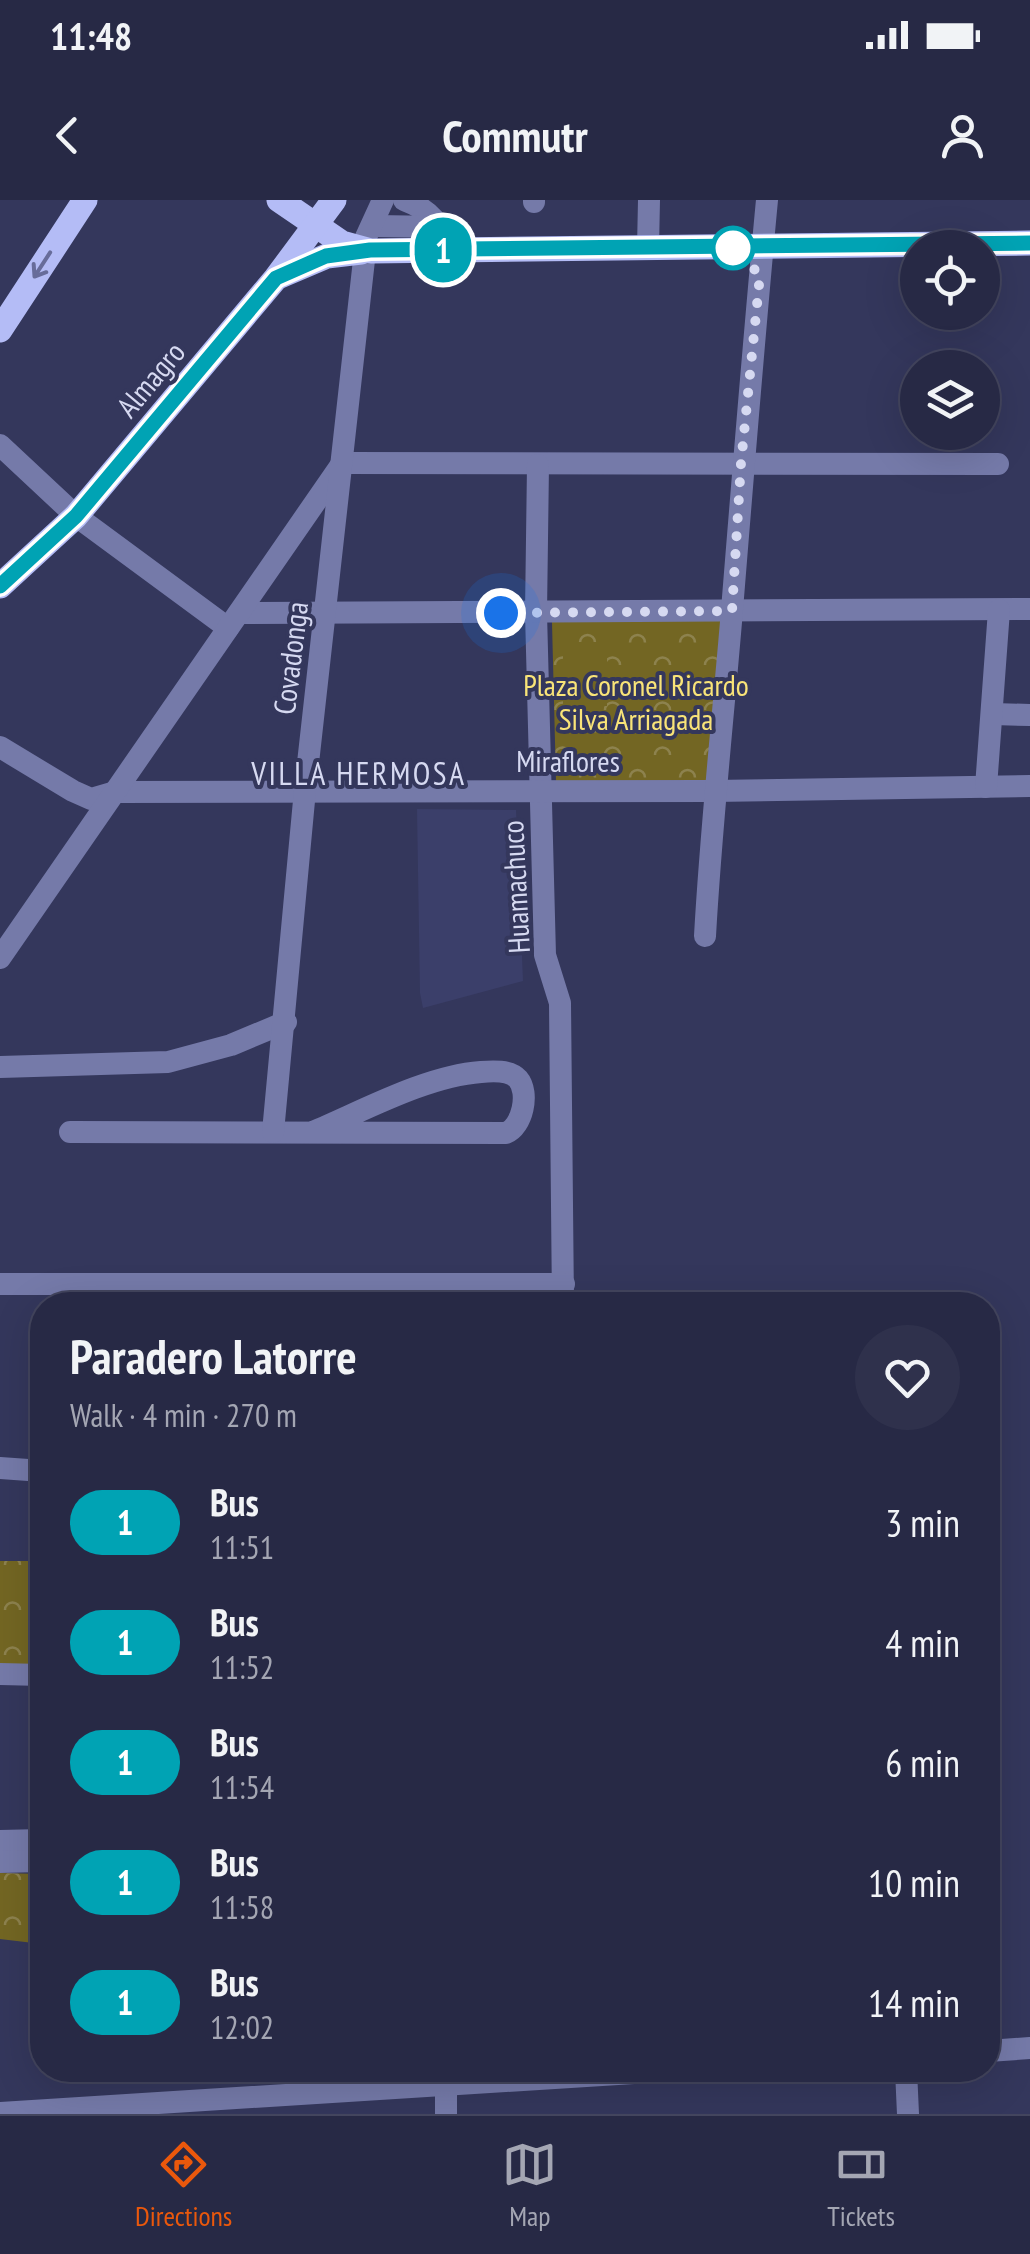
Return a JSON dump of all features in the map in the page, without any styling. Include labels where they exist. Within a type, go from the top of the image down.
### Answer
[{"type":"main road","points":[[0,330],[85,200]]},
{"type":"main road","points":[[279,200],[342,243],[445,239],[648,248],[1030,243]]},
{"type":"main road","name":"Almagro","points":[[0,586],[76,516],[276,278],[334,200]]},
{"type":"main road","points":[[276,278],[326,256],[367,244]]},
{"type":"street","name":"Covadonga","points":[[274,1132],[305,790],[367,244],[383,200]]},
{"type":"street","points":[[404,200],[432,215],[445,239]]},
{"type":"street","points":[[648,248],[649,200]]},
{"type":"street","points":[[705,936],[713,791],[732,611],[741,463],[768,200]]},
{"type":"street","points":[[0,445],[76,516],[233,621],[326,614],[1030,609]]},
{"type":"street","points":[[0,958],[343,462],[998,464]]},
{"type":"street","name":"Huamachuco","points":[[538,465],[536,612],[545,955],[560,1003],[564,1292]]},
{"type":"street","points":[[986,787],[999,610]]},
{"type":"street","points":[[993,714],[1030,715]]},
{"type":"street","name":"Miraflores","points":[[0,747],[73,792],[91,798],[115,792],[1030,786]]},
{"type":"street","points":[[0,1066],[168,1062],[231,1045],[286,1022]]},
{"type":"street","points":[[70,1132],[506,1134],[520,1122],[522,1090],[517,1078],[504,1073],[480,1072],[441,1079],[312,1132]]},
{"type":"street","points":[[0,1284],[49,1292]]},
{"type":"street","points":[[0,1468],[30,1470]]},
{"type":"street","points":[[0,1674],[30,1675]]},
{"type":"street","points":[[0,1840],[30,1840]]},
{"type":"street","points":[[0,1862],[30,1861]]},
{"type":"street","points":[[1000,2050],[1030,2048]]},
{"type":"street","points":[[0,2113],[493,2082]]},
{"type":"street","points":[[907,2082],[908,2114]]},
{"type":"street","points":[[446,2085],[446,2114]]},
{"type":"shaded area","points":[[417,809],[516,810],[523,981],[423,1008]]},
{"type":"green space","name":"Plaza Coronel Ricardo Silva Arriagada","points":[[726,620],[710,782],[556,781],[552,622]]},
{"type":"green space","points":[[563,642],[607,642],[607,706],[563,706]]},
{"type":"green space","points":[[0,1561],[30,1561],[30,1665],[0,1664]]},
{"type":"green space","points":[[0,1873],[30,1874],[30,1943],[0,1939]]},
{"type":"bus line","name":"1","points":[[0,586],[76,516],[276,278],[326,256],[370,250],[1030,243]]},
{"type":"district","name":"VILLA HERMOSA","points":[[359,773]]},
{"type":"route","points":[[501,613],[732,611],[741,463],[760,275],[733,248]]}]
